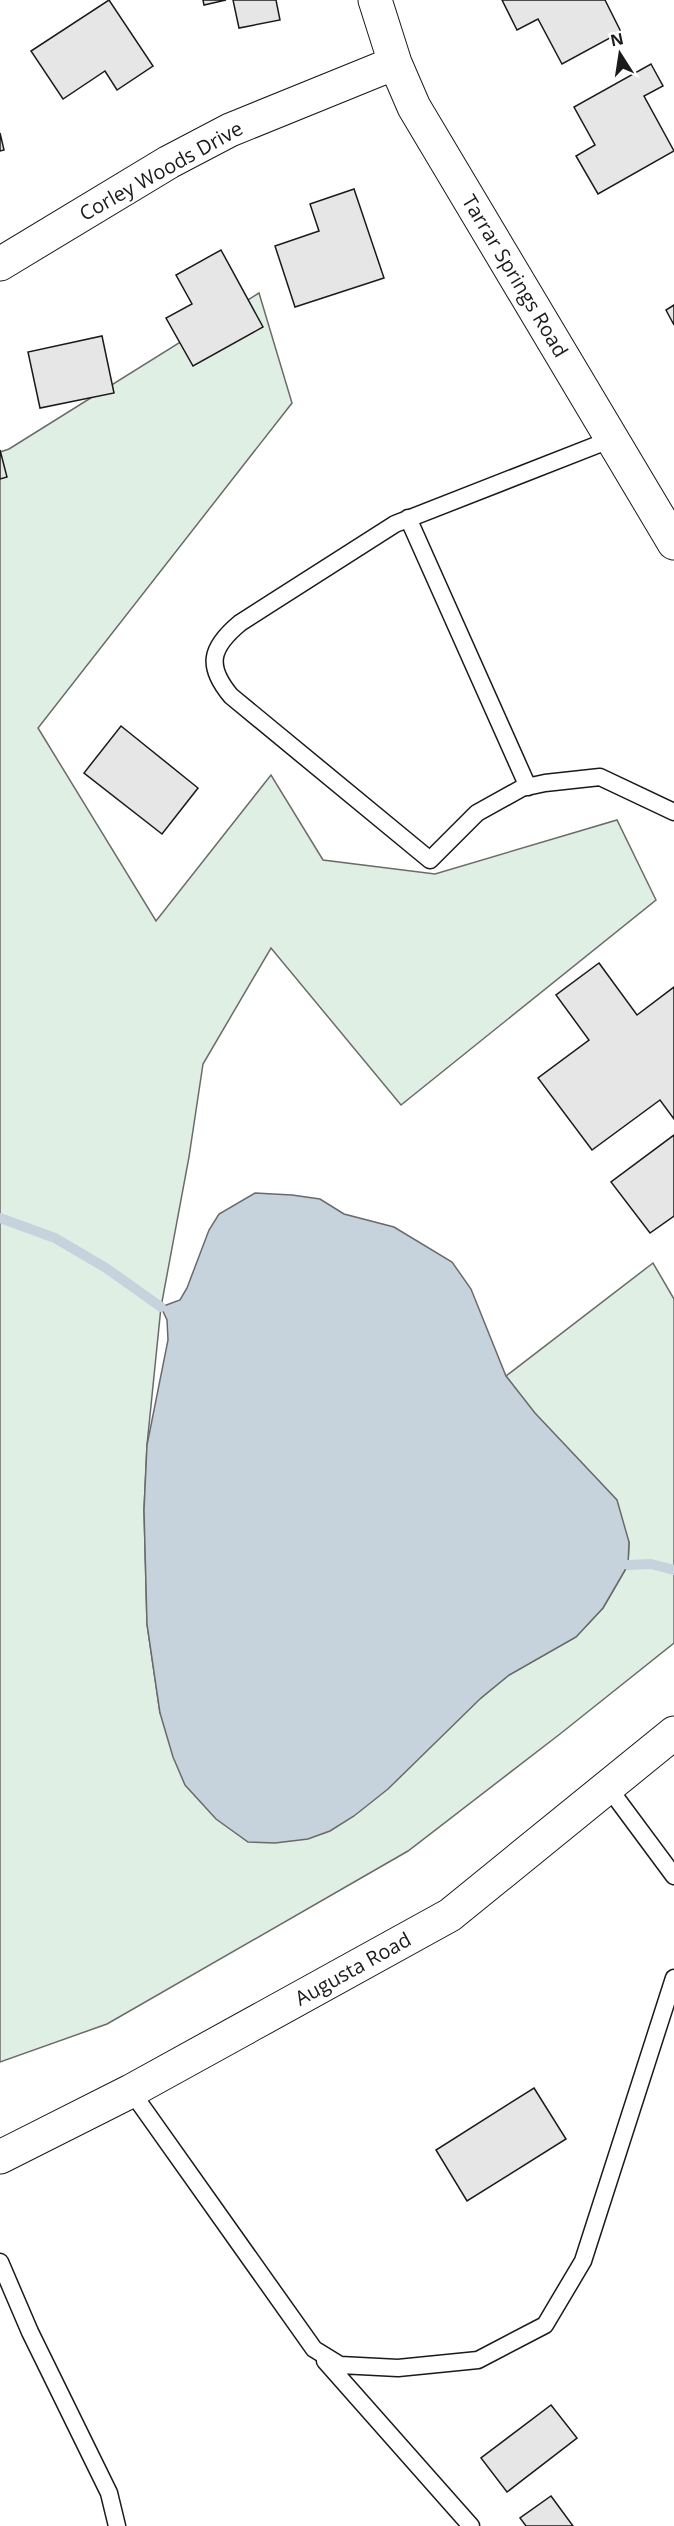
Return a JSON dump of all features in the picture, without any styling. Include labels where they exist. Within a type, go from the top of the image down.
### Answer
[{"type":"street","name":"Tarrar Springs Road","points":[[375,0],[395,63],[414,107],[674,543]]},
{"type":"street","name":"Corley Woods Drive","points":[[0,264],[169,162],[230,130],[395,63]]},
{"type":"street","name":"Augusta Road","points":[[0,2157],[131,2091],[450,1916],[674,1733]]},
{"type":"lane","points":[[612,439],[395,524],[352,549],[222,638],[214,657],[218,681],[231,696],[430,860],[477,813],[528,787],[600,777],[674,812]]},
{"type":"lane","points":[[408,518],[528,787]]},
{"type":"lane","points":[[609,1787],[674,1876]]},
{"type":"lane","points":[[314,2349],[340,2365],[398,2368],[421,2366],[478,2360],[545,2325],[583,2261],[674,1978]]},
{"type":"lane","points":[[131,2091],[314,2349],[471,2526]]},
{"type":"lane","points":[[0,2262],[30,2332],[109,2493],[117,2526]]},
{"type":"green space","points":[[259,293],[292,403],[38,728],[156,921],[271,775],[323,860],[435,874],[617,820],[656,900],[401,1105],[271,948],[203,1064],[189,1157],[161,1307],[147,1445],[144,1510],[147,1624],[160,1713],[481,1698],[509,1675],[576,1637],[603,1608],[628,1565],[629,1542],[506,1376],[653,1263],[674,1299],[674,1643],[408,1851],[107,2024],[0,2062],[0,452],[9,449]]},
{"type":"shaded area","points":[[255,1193],[320,1199],[344,1214],[394,1227],[452,1262],[471,1289],[506,1376],[535,1413],[617,1500],[629,1542],[628,1565],[603,1608],[576,1637],[509,1675],[481,1698],[388,1789],[354,1816],[330,1831],[308,1839],[275,1843],[248,1842],[216,1819],[185,1785],[173,1757],[160,1713],[147,1624],[144,1510],[147,1445],[168,1340],[167,1320],[161,1307],[180,1300],[187,1288],[209,1230],[219,1214]]},
{"type":"building","points":[[109,0],[153,66],[117,90],[105,71],[63,99],[31,51]]},
{"type":"building","points":[[203,0],[226,0],[204,5]]},
{"type":"building","points":[[233,0],[276,0],[280,20],[239,28]]},
{"type":"building","points":[[502,0],[605,0],[621,32],[562,64],[538,19],[517,30]]},
{"type":"building","points":[[651,64],[663,86],[644,96],[674,151],[598,194],[576,156],[595,145],[574,107]]},
{"type":"building","points":[[0,133],[4,150],[0,151]]},
{"type":"building","points":[[354,189],[384,278],[295,307],[275,246],[319,231],[310,204]]},
{"type":"building","points":[[221,250],[263,327],[193,366],[166,318],[192,304],[176,275]]},
{"type":"building","points":[[674,305],[674,325],[666,310]]},
{"type":"building","points":[[102,336],[114,393],[40,408],[28,352]]},
{"type":"building","points":[[0,450],[7,477],[0,479]]},
{"type":"building","points":[[121,726],[198,788],[162,834],[84,773]]},
{"type":"building","points":[[599,963],[637,1015],[674,987],[674,1119],[660,1100],[592,1150],[538,1078],[589,1040],[556,995]]},
{"type":"building","points":[[674,1135],[674,1216],[650,1233],[611,1182]]},
{"type":"building","points":[[534,2088],[566,2139],[467,2201],[436,2150]]},
{"type":"building","points":[[551,2405],[577,2438],[507,2492],[481,2458]]},
{"type":"building","points":[[551,2496],[573,2526],[526,2526],[520,2518]]},
{"type":"waterway","points":[[0,1218],[55,1238],[106,1268],[161,1307]]},
{"type":"waterway","points":[[628,1565],[651,1564],[674,1570]]}]
